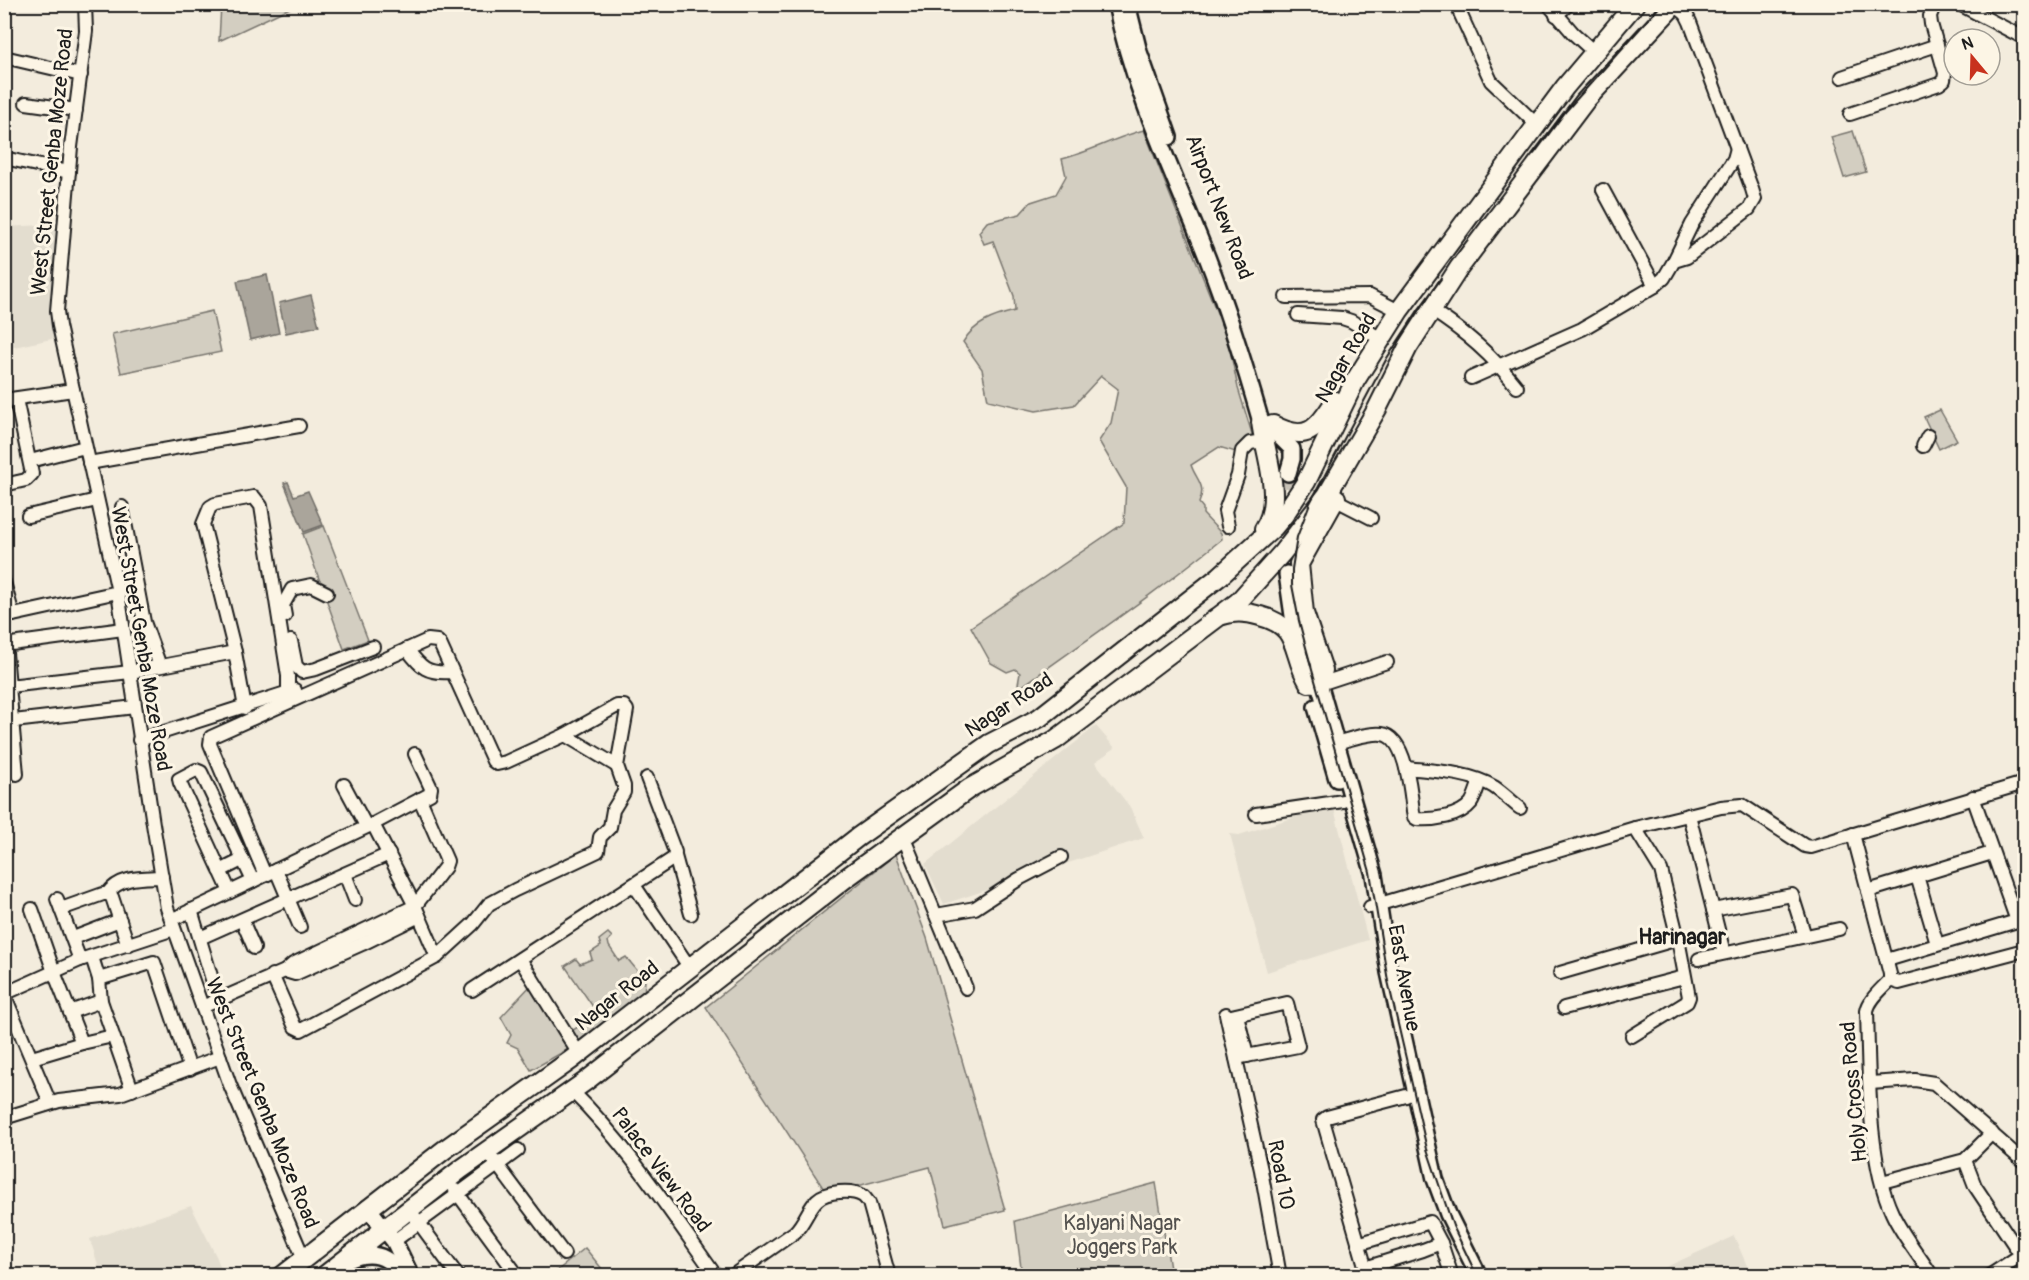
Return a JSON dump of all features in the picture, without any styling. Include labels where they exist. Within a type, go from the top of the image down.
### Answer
[{"type":"highway","name":"Nagar Road","points":[[282,1275],[444,1150],[579,1053],[858,837],[989,744],[1039,718],[1220,576],[1251,548],[1284,515],[1306,482],[1360,374],[1399,311],[1537,125],[1635,4]]},
{"type":"highway","points":[[324,1275],[389,1235],[493,1158],[572,1091],[903,836],[963,793],[1055,740],[1238,602],[1331,497],[1377,429],[1380,423],[1377,409],[1408,347],[1459,268],[1585,101],[1675,5]]},
{"type":"highway","points":[[1622,19],[1643,39]]},
{"type":"highway","points":[[1251,548],[1270,520],[1273,508],[1266,429],[1298,435],[1316,427],[1322,422],[1344,387],[1360,374]]},
{"type":"highway","points":[[1221,616],[1242,612],[1273,620],[1285,627],[1294,646],[1301,670],[1313,685],[1323,670],[1304,613],[1299,564],[1331,497]]},
{"type":"highway","points":[[949,771],[951,787],[963,793]]},
{"type":"highway","points":[[933,783],[945,791],[947,805]]},
{"type":"main road","name":"Airport New Road","points":[[1116,4],[1128,55],[1144,102],[1207,258],[1266,429]]},
{"type":"main road","name":"Airport New Road","points":[[1127,4],[1154,98],[1237,315],[1266,429]]},
{"type":"main road","points":[[1266,429],[1284,477]]},
{"type":"main road","name":"East Avenue","points":[[1290,573],[1313,685],[1374,875],[1379,973],[1426,1182],[1432,1202],[1465,1273]]},
{"type":"main road","name":"East Avenue","points":[[1332,745],[1343,801],[1375,905],[1435,1179],[1465,1273]]},
{"type":"main road","points":[[368,1208],[389,1235],[411,1275]]},
{"type":"main road","points":[[339,1264],[356,1257],[377,1255],[386,1258],[400,1275]]},
{"type":"street","name":"West Street Genba Moze Road","points":[[85,4],[86,31],[69,172],[57,311],[61,337],[118,592],[162,878],[172,924],[244,1119],[304,1259]]},
{"type":"street","points":[[1458,4],[1491,81],[1537,125]]},
{"type":"street","points":[[1548,4],[1556,15],[1594,52]]},
{"type":"street","points":[[1556,15],[1569,4]]},
{"type":"street","points":[[1850,114],[1939,84],[1944,80],[1930,16],[1935,4]]},
{"type":"street","points":[[1959,4],[2025,38]]},
{"type":"street","points":[[1674,261],[1687,257],[1734,222],[1753,205],[1755,199],[1690,22],[1686,14],[1675,5]]},
{"type":"street","points":[[1842,77],[1937,45]]},
{"type":"street","points":[[4,57],[81,75]]},
{"type":"street","points":[[26,103],[76,110]]},
{"type":"street","points":[[1471,378],[1582,329],[1655,286],[1664,278],[1692,225],[1734,159],[1737,148]]},
{"type":"street","points":[[4,158],[69,172]]},
{"type":"street","points":[[1603,190],[1655,286]]},
{"type":"street","points":[[1286,297],[1370,296],[1399,311]]},
{"type":"street","points":[[1431,310],[1450,321],[1500,365],[1516,387]]},
{"type":"street","points":[[1298,315],[1342,318],[1381,339]]},
{"type":"street","points":[[4,485],[30,478],[32,474],[10,399],[72,390]]},
{"type":"street","points":[[89,464],[299,426]]},
{"type":"street","points":[[1228,526],[1225,511],[1238,475],[1242,451],[1266,429]]},
{"type":"street","points":[[30,461],[85,447]]},
{"type":"street","points":[[245,708],[235,652],[203,524],[210,507],[215,504],[254,497],[261,506],[288,676],[288,693]]},
{"type":"street","points":[[1331,497],[1371,518]]},
{"type":"street","points":[[28,516],[97,500]]},
{"type":"street","points":[[122,507],[144,622],[160,666]]},
{"type":"street","points":[[4,582],[9,616],[118,592]]},
{"type":"street","points":[[327,593],[311,585],[292,589],[283,605],[296,666],[302,672],[316,669],[373,647]]},
{"type":"street","points":[[5,645],[123,629]]},
{"type":"street","points":[[4,632],[9,686],[8,721],[17,774]]},
{"type":"street","points":[[272,975],[296,1027],[301,1030],[437,957],[473,924],[489,904],[598,851],[600,837],[610,827],[613,810],[624,792],[617,766],[628,715],[624,706],[616,706],[565,735],[497,764],[493,761],[437,641],[428,640],[211,737],[210,744],[270,873],[289,900],[300,927]]},
{"type":"street","points":[[407,649],[427,671],[452,672]]},
{"type":"street","points":[[9,686],[130,672],[235,652]]},
{"type":"street","points":[[1313,685],[1387,662]]},
{"type":"street","points":[[140,740],[245,708],[320,681]]},
{"type":"street","points":[[8,721],[135,707]]},
{"type":"street","points":[[1332,745],[1376,734],[1385,734],[1396,744],[1409,775],[1414,816],[1418,819],[1446,816],[1462,811],[1472,802],[1480,781]]},
{"type":"street","points":[[565,735],[617,766]]},
{"type":"street","points":[[50,1103],[4,994],[86,959],[128,945],[172,924],[191,910],[430,794],[431,788],[415,754]]},
{"type":"street","points":[[1406,768],[1453,774],[1480,781],[1493,786],[1520,808]]},
{"type":"street","points":[[230,892],[180,783],[179,779],[196,770],[201,772],[253,881]]},
{"type":"street","points":[[646,778],[675,855],[691,914]]},
{"type":"street","points":[[344,785],[389,854],[437,957]]},
{"type":"street","points":[[1375,905],[1599,838],[1721,807],[1742,805],[1811,848],[1973,797],[2023,787]]},
{"type":"street","points":[[1887,960],[2017,921],[1973,797]]},
{"type":"street","points":[[202,1007],[285,971],[293,964],[417,911],[447,861],[420,799]]},
{"type":"street","points":[[1256,814],[1343,801]]},
{"type":"street","points":[[1689,815],[1724,953]]},
{"type":"street","points":[[1632,1036],[1689,1000],[1678,939],[1661,870],[1635,828]]},
{"type":"street","points":[[1853,834],[1887,960],[1890,980],[1899,983],[2025,950]]},
{"type":"street","points":[[903,836],[966,988]]},
{"type":"street","points":[[1868,891],[1992,853]]},
{"type":"street","points":[[200,938],[389,854]]},
{"type":"street","points":[[472,990],[634,885],[674,858],[675,855]]},
{"type":"street","points":[[936,915],[975,908],[1019,879],[1061,857]]},
{"type":"street","points":[[220,871],[242,860]]},
{"type":"street","points":[[345,874],[355,900]]},
{"type":"street","points":[[1917,876],[1937,944]]},
{"type":"street","points":[[107,894],[112,887],[130,879],[162,878]]},
{"type":"street","points":[[634,885],[690,968]]},
{"type":"street","points":[[128,945],[112,897],[107,894],[59,904],[73,938],[99,979],[101,1001],[132,1090]]},
{"type":"street","points":[[1713,910],[1792,895],[1804,936]]},
{"type":"street","points":[[33,909],[54,972],[82,1043]]},
{"type":"street","points":[[191,910],[218,999]]},
{"type":"street","points":[[73,938],[120,920]]},
{"type":"street","points":[[242,921],[254,948]]},
{"type":"street","points":[[1699,959],[1839,929]]},
{"type":"street","points":[[1560,973],[1678,939]]},
{"type":"street","points":[[520,958],[579,1053]]},
{"type":"street","points":[[99,979],[154,962],[190,1069]]},
{"type":"street","points":[[1564,1008],[1684,976]]},
{"type":"street","name":"Holy Cross Road","points":[[1890,980],[1867,1006],[1875,1149],[1892,1214],[1932,1275]]},
{"type":"street","points":[[70,1012],[101,1001]]},
{"type":"street","name":"Road 10","points":[[1242,1057],[1298,1046],[1287,1003],[1230,1015],[1242,1057],[1242,1081],[1280,1275]]},
{"type":"street","points":[[32,1058],[113,1036]]},
{"type":"street","points":[[4,1118],[50,1103],[120,1094],[220,1057]]},
{"type":"street","points":[[1870,1083],[1915,1080],[1934,1083],[2025,1162]]},
{"type":"street","name":"Palace View Road","points":[[572,1091],[592,1111],[716,1275]]},
{"type":"street","points":[[1407,1096],[1323,1120],[1366,1272],[1441,1243]]},
{"type":"street","points":[[1882,1182],[1965,1160],[1992,1133]]},
{"type":"street","points":[[518,1150],[493,1158],[564,1254]]},
{"type":"street","points":[[1965,1160],[1975,1186],[2023,1254],[1989,1275]]},
{"type":"street","points":[[453,1187],[518,1275]]},
{"type":"street","points":[[732,1275],[795,1232],[804,1223],[814,1202],[821,1196],[850,1191],[864,1196],[869,1203],[889,1275]]},
{"type":"street","points":[[414,1216],[458,1275]]},
{"type":"street","points":[[1358,1244],[1430,1222],[1441,1243],[1465,1273]]},
{"type":"shaded area","points":[[65,224],[61,337],[5,349],[4,227]]},
{"type":"shaded area","points":[[267,275],[279,333],[250,340],[237,281]]},
{"type":"shaded area","points":[[311,295],[319,326],[286,333],[279,303]]},
{"type":"shaded area","points":[[288,482],[294,496],[308,491],[323,525],[304,532],[284,483]]},
{"type":"shaded area","points":[[1096,726],[1115,748],[1095,762],[1130,807],[1144,838],[944,904],[925,864]]},
{"type":"shaded area","points":[[1333,805],[1368,940],[1267,972],[1230,834],[1239,835]]},
{"type":"shaded area","points":[[191,1206],[223,1275],[101,1275],[90,1239]]},
{"type":"shaded area","points":[[1734,1236],[1751,1275],[1648,1275],[1653,1273]]},
{"type":"green space","points":[[221,4],[296,5],[219,41]]},
{"type":"green space","points":[[1144,130],[1217,313],[1230,350],[1238,388],[1253,437],[1239,453],[1219,447],[1191,465],[1201,487],[1199,503],[1203,508],[1203,514],[1221,533],[1222,539],[1017,690],[1020,673],[1015,669],[1007,672],[991,663],[971,627],[1124,523],[1126,487],[1099,441],[1111,423],[1118,389],[1101,376],[1074,405],[1036,411],[988,400],[982,369],[963,342],[985,321],[1015,311],[1014,296],[993,241],[984,244],[979,232],[987,222],[1020,214],[1031,202],[1056,194],[1066,176],[1062,159]]},
{"type":"green space","points":[[1853,131],[1866,172],[1844,178],[1831,137]]},
{"type":"green space","points":[[212,311],[221,352],[121,373],[112,334]]},
{"type":"green space","points":[[1940,410],[1957,440],[1939,449],[1924,417]]},
{"type":"green space","points":[[324,526],[368,640],[344,649],[303,534]]},
{"type":"green space","points":[[896,854],[927,938],[1005,1210],[945,1225],[930,1167],[827,1194],[706,1007]]},
{"type":"green space","points":[[608,933],[612,937],[608,941],[609,946],[619,961],[626,957],[645,980],[644,997],[577,1044],[570,1032],[598,1014],[565,966],[576,959],[580,964],[592,959],[590,953],[601,946],[599,940]]},
{"type":"green space","points":[[533,983],[572,1047],[531,1070],[518,1048],[507,1043],[511,1035],[501,1017]]},
{"type":"green space","name":"Kalyani Nagar Joggers Park","points":[[1156,1183],[1171,1275],[1022,1275],[1015,1221]]},
{"type":"green space","points":[[585,1248],[607,1275],[552,1275]]},
{"type":"tunnel","points":[[1288,473],[1287,502],[1294,573]]},
{"type":"railway","points":[[1534,154],[1566,111],[1662,4]]},
{"type":"railway","points":[[1441,279],[1387,358],[1310,503],[1297,537],[1292,585],[1312,670],[1370,872],[1388,981],[1427,1149],[1453,1226],[1477,1276]]},
{"type":"district","name":"Harinagar","points":[[1682,937]]}]
